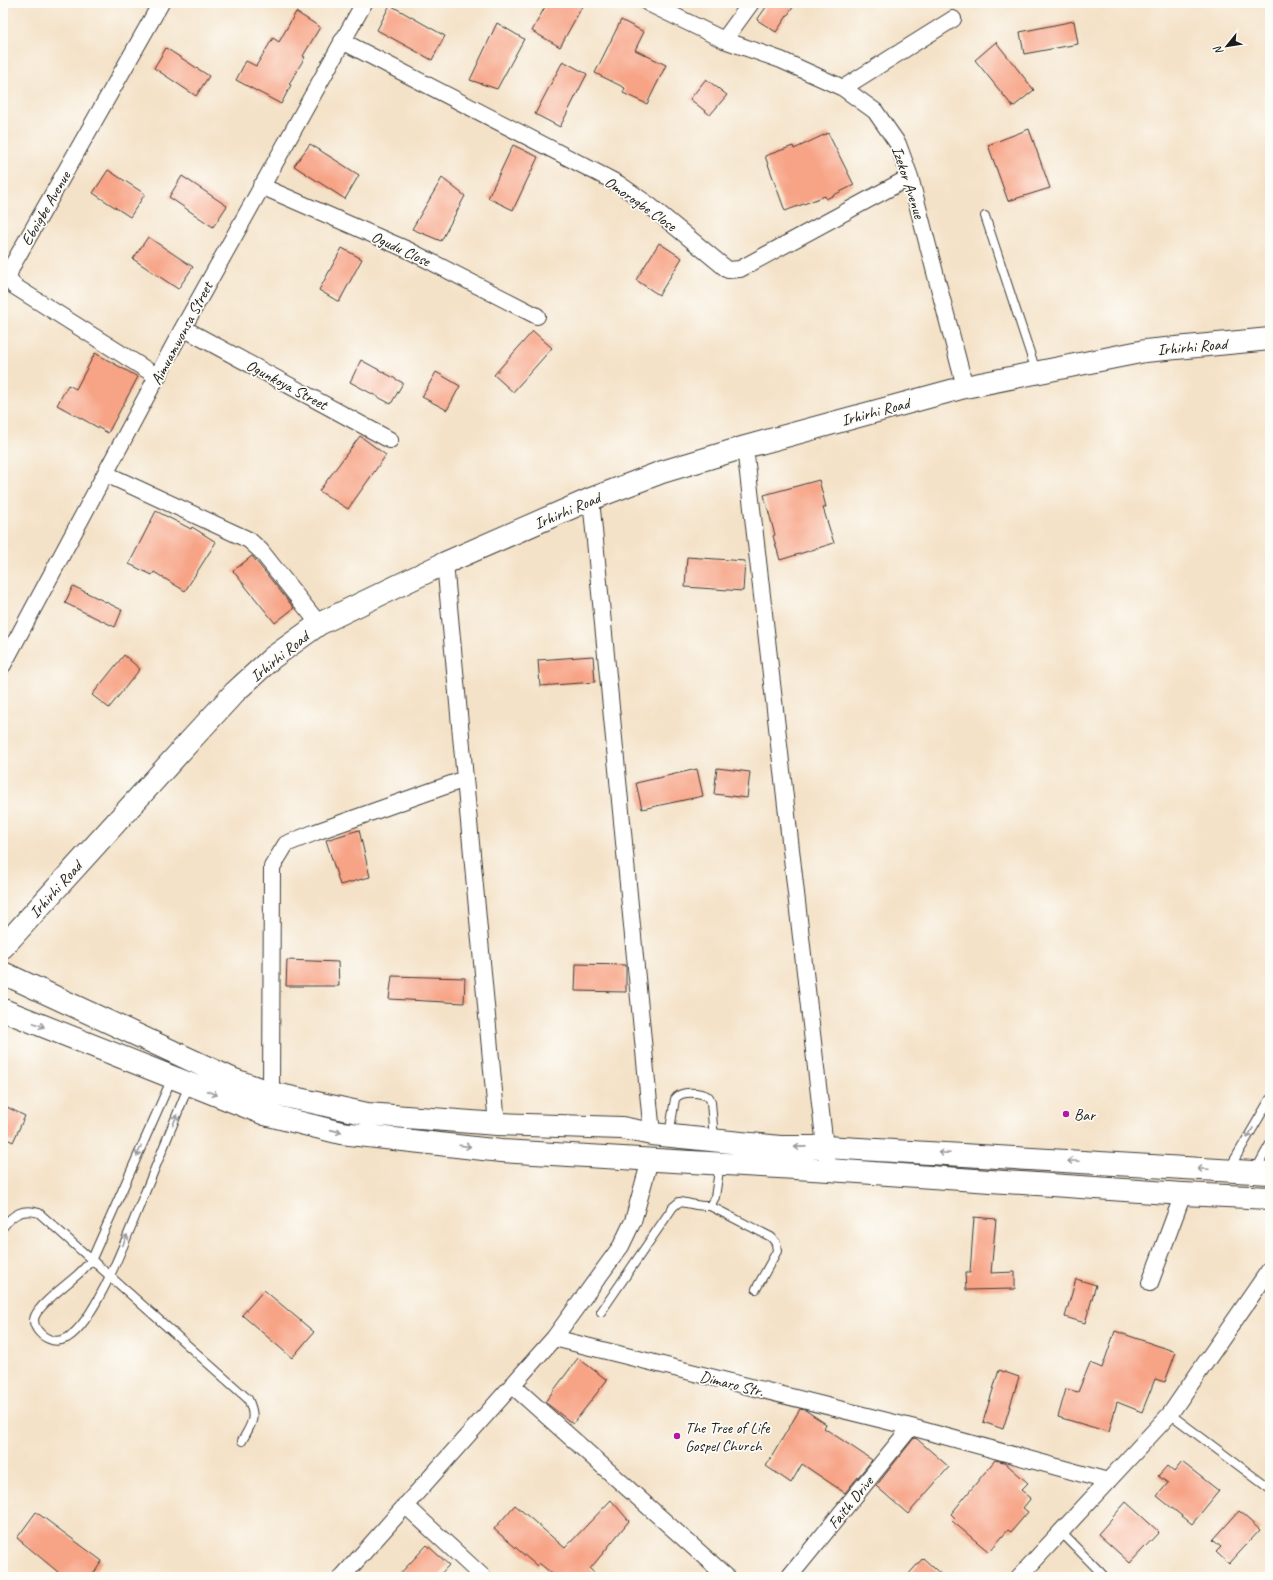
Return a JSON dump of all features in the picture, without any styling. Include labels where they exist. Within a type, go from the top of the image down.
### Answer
[{"type":"main road","name":"Irhirhi Road","points":[[3,947],[236,692],[272,658],[319,624],[445,563],[591,499],[662,472],[745,447],[965,387],[1145,351],[1270,339]]},
{"type":"main road","points":[[3,973],[232,1079],[271,1093],[366,1114],[497,1124],[622,1128],[661,1134],[780,1147],[825,1146],[1262,1172]]},
{"type":"main road","points":[[3,1010],[265,1114],[342,1133],[501,1151],[829,1170],[1183,1194],[1270,1198]]},
{"type":"street","name":"Eboigbe Avenue","points":[[158,377],[14,286],[8,277],[12,266],[161,3]]},
{"type":"street","name":"Aimuamwonsa Street","points":[[3,665],[183,328],[364,3]]},
{"type":"street","name":"Izekor Avenue","points":[[648,3],[724,40],[782,60],[843,88],[876,111],[898,144],[910,177],[965,387]]},
{"type":"street","points":[[724,40],[751,3]]},
{"type":"street","points":[[843,88],[953,19]]},
{"type":"street","name":"Omorogbe Close","points":[[342,41],[619,184],[649,205],[728,270],[740,269],[910,177]]},
{"type":"street","name":"Ogudu Close","points":[[261,186],[408,250],[537,316]]},
{"type":"street","name":"Ogunkoya Street","points":[[183,328],[390,440]]},
{"type":"street","points":[[745,447],[825,1146],[829,1170]]},
{"type":"street","points":[[106,474],[249,540],[261,551],[319,624]]},
{"type":"street","points":[[591,499],[661,1134]]},
{"type":"street","points":[[445,563],[497,1124]]},
{"type":"street","points":[[271,1093],[272,868],[286,844],[465,779]]},
{"type":"street","points":[[342,1577],[554,1338],[621,1246],[632,1221],[650,1160]]},
{"type":"street","points":[[1150,1283],[1183,1194]]},
{"type":"street","points":[[1019,1577],[1170,1414],[1270,1269]]},
{"type":"street","name":"Dimaro Str.","points":[[554,1338],[911,1427],[1108,1481]]},
{"type":"street","points":[[512,1385],[727,1577]]},
{"type":"street","name":"Faith Drive","points":[[789,1577],[911,1427]]},
{"type":"street","points":[[405,1505],[483,1577]]},
{"type":"lane","points":[[984,216],[1036,372]]},
{"type":"lane","points":[[181,1080],[110,1276],[85,1318],[74,1333],[58,1341],[42,1336],[34,1323],[34,1317],[38,1311],[91,1260],[181,1080]]},
{"type":"lane","points":[[661,1134],[675,1098],[678,1095],[682,1093],[704,1094],[709,1096],[711,1102],[714,1140]]},
{"type":"lane","points":[[1228,1170],[1270,1099]]},
{"type":"lane","points":[[1262,1172],[1270,1144]]},
{"type":"lane","points":[[710,1206],[715,1197],[720,1164]]},
{"type":"lane","points":[[601,1312],[673,1207],[679,1202],[710,1206],[771,1237],[776,1244],[777,1251],[756,1289]]},
{"type":"lane","points":[[3,1227],[17,1214],[30,1210],[39,1213],[110,1276],[248,1399],[253,1410],[252,1422],[242,1440]]},
{"type":"lane","points":[[1170,1414],[1270,1489]]},
{"type":"lane","points":[[1061,1532],[1105,1577]]},
{"type":"building","points":[[547,3],[584,3],[560,47],[532,31]]},
{"type":"building","points":[[769,3],[796,3],[776,32],[757,20]]},
{"type":"building","points":[[390,5],[445,36],[432,60],[377,30]]},
{"type":"building","points":[[296,12],[320,27],[303,56],[305,57],[289,84],[291,85],[281,104],[236,80],[246,61],[256,66],[273,38],[279,42]]},
{"type":"building","points":[[621,20],[644,32],[635,50],[666,65],[647,104],[623,93],[625,88],[595,73]]},
{"type":"building","points":[[1074,21],[1078,44],[1024,54],[1020,32]]},
{"type":"building","points":[[497,23],[524,39],[497,89],[470,80]]},
{"type":"building","points":[[996,42],[1034,90],[1013,107],[975,60]]},
{"type":"building","points":[[166,48],[209,76],[196,96],[154,68]]},
{"type":"building","points":[[563,61],[587,74],[560,127],[535,114]]},
{"type":"building","points":[[706,79],[727,95],[710,115],[690,99]]},
{"type":"building","points":[[1029,129],[1050,188],[1008,201],[988,145]]},
{"type":"building","points":[[828,133],[854,185],[826,199],[825,196],[785,211],[765,156],[793,146],[794,149]]},
{"type":"building","points":[[310,144],[359,175],[345,199],[294,166]]},
{"type":"building","points":[[513,145],[538,157],[513,210],[488,198]]},
{"type":"building","points":[[108,170],[145,194],[130,217],[93,193]]},
{"type":"building","points":[[182,176],[227,206],[213,227],[169,197]]},
{"type":"building","points":[[442,178],[465,196],[441,241],[412,229]]},
{"type":"building","points":[[148,237],[193,267],[178,289],[133,259]]},
{"type":"building","points":[[659,243],[682,258],[659,295],[636,280]]},
{"type":"building","points":[[342,248],[362,259],[339,302],[319,290]]},
{"type":"building","points":[[533,331],[552,348],[513,392],[494,375]]},
{"type":"building","points":[[95,353],[138,377],[108,433],[57,405],[68,385],[76,389]]},
{"type":"building","points":[[361,360],[403,383],[391,404],[350,382]]},
{"type":"building","points":[[436,372],[460,386],[447,410],[422,397]]},
{"type":"building","points":[[360,436],[386,455],[348,509],[319,491]]},
{"type":"building","points":[[819,480],[826,507],[823,508],[834,543],[780,560],[764,495]]},
{"type":"building","points":[[156,511],[191,529],[192,527],[216,542],[185,591],[154,572],[152,575],[129,564]]},
{"type":"building","points":[[252,556],[294,608],[275,623],[233,571]]},
{"type":"building","points":[[687,557],[745,561],[743,591],[685,587]]},
{"type":"building","points":[[73,586],[122,610],[115,627],[65,603]]},
{"type":"building","points":[[124,655],[140,669],[109,708],[92,695]]},
{"type":"building","points":[[593,656],[595,682],[540,686],[538,660]]},
{"type":"building","points":[[717,768],[750,772],[747,798],[714,794]]},
{"type":"building","points":[[697,769],[703,796],[642,809],[636,783]]},
{"type":"building","points":[[359,830],[370,877],[340,885],[326,840]]},
{"type":"building","points":[[287,960],[338,962],[339,986],[286,986]]},
{"type":"building","points":[[576,964],[626,965],[626,992],[575,991]]},
{"type":"building","points":[[392,976],[465,978],[464,1003],[389,999]]},
{"type":"building","points":[[3,1105],[25,1116],[13,1142],[3,1137]]},
{"type":"building","points":[[974,1217],[996,1219],[991,1273],[1015,1272],[1015,1289],[966,1290],[965,1273],[970,1273]]},
{"type":"building","points":[[1076,1279],[1096,1285],[1085,1323],[1065,1317]]},
{"type":"building","points":[[264,1290],[314,1332],[292,1358],[242,1315]]},
{"type":"building","points":[[1115,1331],[1176,1352],[1165,1382],[1155,1379],[1142,1412],[1117,1402],[1109,1432],[1058,1417],[1066,1389],[1078,1392],[1090,1363],[1102,1368]]},
{"type":"building","points":[[578,1358],[607,1380],[573,1424],[545,1402]]},
{"type":"building","points":[[999,1370],[1019,1377],[1003,1429],[983,1422]]},
{"type":"building","points":[[800,1409],[805,1410],[826,1424],[824,1428],[872,1460],[845,1493],[802,1464],[791,1483],[766,1466]]},
{"type":"building","points":[[914,1438],[949,1467],[908,1514],[876,1486]]},
{"type":"building","points":[[995,1460],[1004,1462],[1028,1483],[1021,1490],[1031,1498],[1023,1508],[1028,1512],[1011,1532],[1008,1530],[989,1552],[952,1521],[955,1518],[951,1514]]},
{"type":"building","points":[[1182,1462],[1219,1491],[1192,1524],[1157,1496],[1168,1483],[1158,1476],[1167,1466],[1174,1472]]},
{"type":"building","points":[[611,1500],[629,1521],[590,1569],[599,1577],[556,1577],[539,1563],[537,1566],[494,1529],[515,1505],[565,1548]]},
{"type":"building","points":[[1126,1502],[1159,1532],[1130,1563],[1098,1534]]},
{"type":"building","points":[[1239,1511],[1260,1530],[1229,1564],[1216,1552],[1221,1547],[1213,1540]]},
{"type":"building","points":[[36,1512],[102,1561],[91,1577],[64,1577],[17,1538]]},
{"type":"building","points":[[427,1545],[449,1565],[438,1577],[397,1577]]},
{"type":"building","points":[[923,1558],[944,1577],[906,1577]]},
{"type":"place","name":"Bar","points":[[1066,1114]]},
{"type":"place","name":"The Tree of Life Gospel Church","points":[[677,1436]]}]
